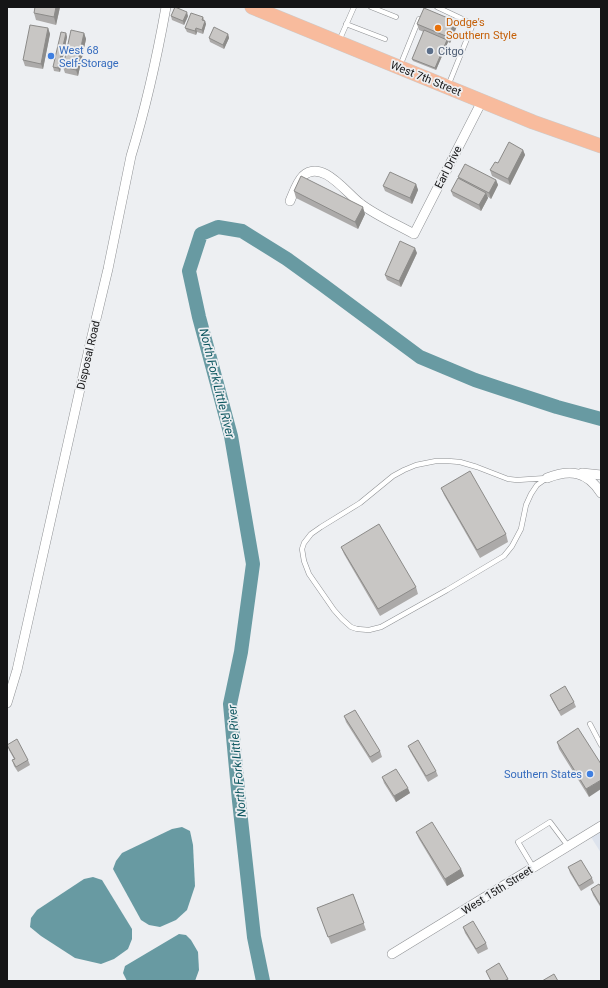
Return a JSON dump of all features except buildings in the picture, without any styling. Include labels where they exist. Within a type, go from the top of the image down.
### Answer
[{"type":"main road","name":"West 7th Street","points":[[252,7],[533,122],[601,146]]},
{"type":"street","name":"Disposal Road","points":[[7,703],[17,670],[108,269],[131,156],[157,53],[166,7]]},
{"type":"street","name":"Earl Drive","points":[[290,201],[302,177],[309,172],[321,172],[332,177],[356,200],[368,209],[414,234],[482,101]]},
{"type":"street","points":[[577,473],[588,478],[601,493]]},
{"type":"street","points":[[547,478],[577,473],[601,475]]},
{"type":"street","name":"West 15th Street","points":[[392,954],[601,826]]},
{"type":"lane","points":[[338,42],[354,7]]},
{"type":"lane","points":[[371,7],[396,17]]},
{"type":"lane","points":[[437,7],[473,24],[448,87]]},
{"type":"lane","points":[[399,67],[422,14]]},
{"type":"lane","points":[[346,24],[385,39]]},
{"type":"lane","points":[[436,461],[460,462],[477,466],[508,479],[517,480],[547,478],[537,485],[531,494],[526,504],[521,528],[512,546],[504,556],[381,627],[362,630],[346,624],[334,610],[309,574],[304,562],[302,549],[304,543],[311,534],[360,503],[393,476],[416,465],[436,461]]},
{"type":"lane","points":[[590,724],[601,745]]},
{"type":"lane","points":[[533,867],[518,842],[550,822],[568,846]]},
{"type":"shaded area","points":[[601,831],[601,853],[591,837]]},
{"type":"water","points":[[182,827],[190,831],[193,845],[195,886],[187,910],[176,920],[160,927],[149,925],[141,920],[113,869],[116,861],[122,853],[172,829]]},
{"type":"water","points":[[93,877],[102,880],[132,929],[132,939],[128,949],[114,959],[101,964],[75,958],[30,927],[31,918],[37,910],[84,879]]},
{"type":"water","points":[[179,934],[186,935],[191,940],[198,952],[199,970],[195,981],[127,981],[123,973],[125,966]]},
{"type":"waterway","name":"North Fork Little River","points":[[263,981],[254,937],[230,704],[241,652],[253,564],[231,436],[199,317],[189,271],[201,234],[218,227],[242,231],[287,259],[420,357],[475,380],[557,407],[601,419]]},
{"type":"place","name":"Dodge's Southern Style","points":[[438,28]]},
{"type":"place","name":"Citgo","points":[[430,51]]},
{"type":"place","name":"West 68 Self-Storage","points":[[51,56]]},
{"type":"place","name":"Southern States","points":[[590,774]]}]
